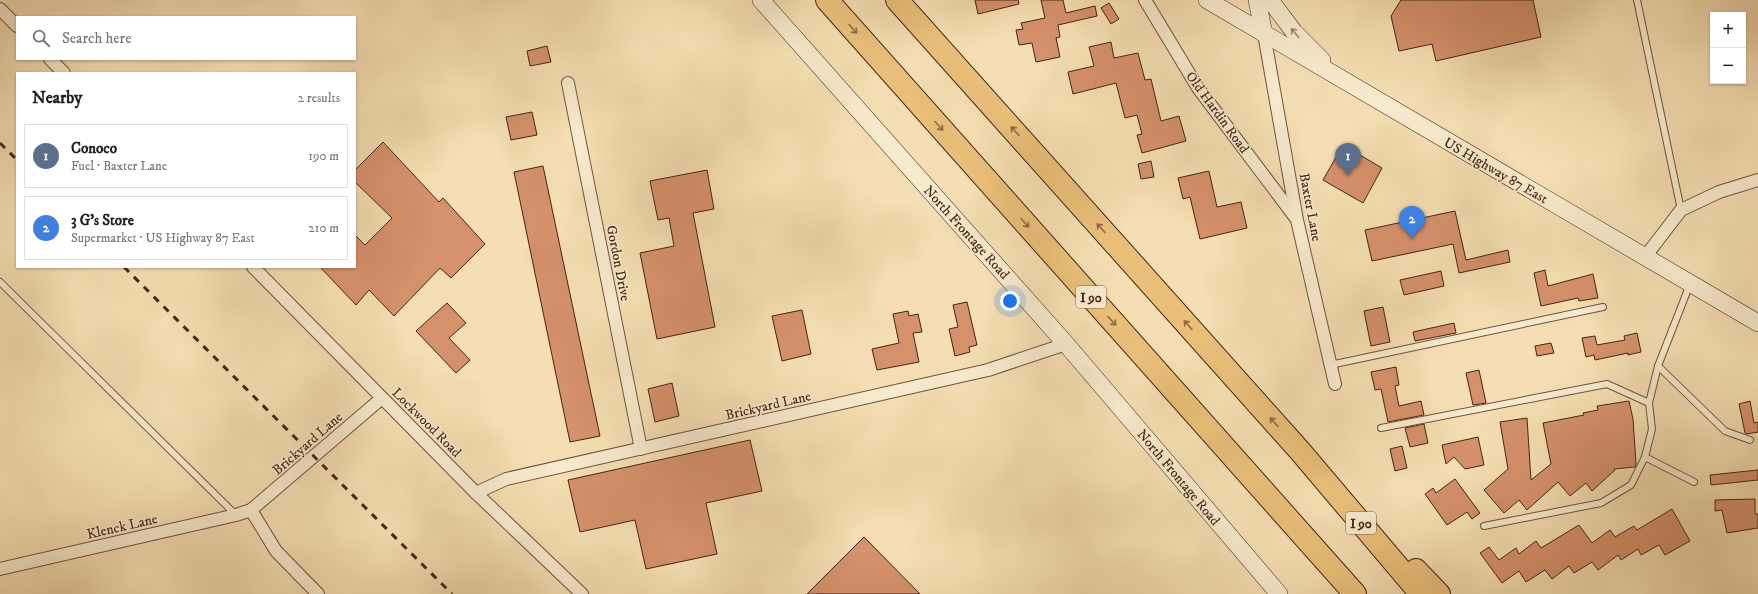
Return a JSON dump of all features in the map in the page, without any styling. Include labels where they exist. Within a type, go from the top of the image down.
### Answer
[{"type":"highway","name":"I 90","points":[[827,0],[1355,594]]},
{"type":"highway","name":"I 90","points":[[897,0],[1300,451],[1421,594]]},
{"type":"highway","points":[[1300,451],[1439,594]]},
{"type":"street","name":"North Frontage Road","points":[[761,0],[1066,344],[1280,594]]},
{"type":"street","name":"Old Hardin Road","points":[[1145,0],[1198,88],[1297,220]]},
{"type":"street","points":[[1258,0],[1264,34]]},
{"type":"street","points":[[1270,0],[1285,22],[1302,42],[1354,87]]},
{"type":"street","points":[[1213,1],[1264,34]]},
{"type":"street","points":[[0,9],[16,25]]},
{"type":"street","name":"Baxter Lane","points":[[1264,34],[1297,220],[1334,384]]},
{"type":"street","name":"US Highway 87 East","points":[[1264,34],[1758,323]]},
{"type":"street","points":[[51,60],[63,72]]},
{"type":"street","name":"Gordon Drive","points":[[568,83],[641,449]]},
{"type":"street","points":[[1645,257],[1681,210],[1719,192],[1758,180]]},
{"type":"street","name":"Lockwood Road","points":[[255,268],[476,493],[582,594]]},
{"type":"street","name":"Brickyard Lane","points":[[476,493],[506,479],[988,370],[1066,344]]},
{"type":"street","name":"Brickyard Lane","points":[[251,510],[382,398]]},
{"type":"street","points":[[251,510],[276,551],[318,594]]},
{"type":"street","name":"Klenck Lane","points":[[0,569],[236,515],[251,510]]},
{"type":"lane","points":[[1637,0],[1681,210]]},
{"type":"lane","points":[[0,282],[236,515]]},
{"type":"lane","points":[[1484,526],[1601,503],[1631,485],[1645,457],[1652,429],[1649,403],[1658,366],[1690,283]]},
{"type":"lane","points":[[1330,365],[1603,307]]},
{"type":"lane","points":[[1658,366],[1726,431],[1750,440]]},
{"type":"lane","points":[[1381,428],[1607,384],[1649,403]]},
{"type":"lane","points":[[1645,457],[1694,482]]},
{"type":"building","points":[[975,0],[1018,0],[1019,4],[978,14]]},
{"type":"building","points":[[1041,0],[1063,0],[1066,13],[1095,6],[1097,16],[1058,25],[1060,37],[1056,38],[1060,57],[1036,62],[1032,43],[1019,45],[1016,30],[1023,29],[1021,23],[1045,18]]},
{"type":"building","points":[[1401,0],[1533,0],[1541,37],[1436,61],[1432,44],[1399,51],[1391,16]]},
{"type":"building","points":[[1109,3],[1119,19],[1111,24],[1101,8]]},
{"type":"building","points":[[1111,42],[1114,58],[1138,53],[1145,80],[1151,79],[1161,121],[1179,116],[1186,141],[1142,153],[1137,135],[1142,134],[1137,115],[1125,118],[1116,83],[1073,94],[1068,72],[1094,66],[1089,47]]},
{"type":"building","points":[[547,46],[551,62],[530,66],[527,51]]},
{"type":"building","points":[[532,112],[537,135],[511,140],[506,117]]},
{"type":"building","points":[[383,142],[439,202],[443,198],[485,244],[451,278],[440,268],[394,316],[369,290],[356,305],[321,268],[356,268],[356,236],[365,245],[392,218],[356,183],[356,169]]},
{"type":"building","points":[[1343,145],[1382,168],[1363,203],[1323,180]]},
{"type":"building","points":[[1151,161],[1154,177],[1141,179],[1138,164]]},
{"type":"building","points":[[543,166],[600,436],[570,442],[514,172]]},
{"type":"building","points":[[707,170],[714,209],[693,213],[715,327],[657,339],[640,253],[674,246],[669,218],[658,220],[650,181]]},
{"type":"building","points":[[1209,171],[1217,207],[1241,202],[1247,228],[1200,239],[1190,197],[1183,199],[1178,178]]},
{"type":"building","points":[[1455,211],[1466,260],[1508,250],[1510,262],[1459,273],[1453,244],[1372,261],[1365,230]]},
{"type":"building","points":[[1545,270],[1548,286],[1593,274],[1598,298],[1579,301],[1578,298],[1541,306],[1534,273]]},
{"type":"building","points":[[1441,271],[1444,286],[1404,295],[1400,280]]},
{"type":"building","points":[[967,302],[977,345],[969,347],[970,352],[955,356],[949,329],[958,327],[953,305]]},
{"type":"building","points":[[447,303],[466,323],[449,338],[470,360],[456,373],[416,331]]},
{"type":"building","points":[[1383,307],[1390,342],[1371,346],[1364,311]]},
{"type":"building","points":[[802,310],[811,354],[782,361],[772,316]]},
{"type":"building","points":[[908,311],[909,316],[918,314],[922,332],[913,333],[919,362],[877,370],[872,349],[899,343],[893,314]]},
{"type":"building","points":[[1454,323],[1456,333],[1415,341],[1413,332]]},
{"type":"building","points":[[1637,333],[1641,352],[1628,355],[1628,353],[1595,360],[1594,355],[1586,357],[1582,338],[1595,336],[1597,345],[1625,340],[1624,336]]},
{"type":"building","points":[[1551,343],[1554,353],[1537,356],[1535,346]]},
{"type":"building","points":[[1396,367],[1399,385],[1395,386],[1399,406],[1421,401],[1424,415],[1388,422],[1381,389],[1375,390],[1371,372]]},
{"type":"building","points":[[1479,370],[1486,403],[1473,405],[1466,373]]},
{"type":"building","points":[[672,383],[679,416],[655,422],[648,389]]},
{"type":"building","points":[[1629,401],[1633,419],[1635,467],[1614,469],[1615,470],[1592,491],[1586,483],[1570,496],[1558,482],[1527,510],[1519,500],[1504,513],[1484,490],[1508,469],[1500,422],[1527,418],[1531,480],[1551,464],[1543,423],[1584,415],[1583,413],[1598,410],[1597,406]]},
{"type":"building","points":[[1750,401],[1754,423],[1758,422],[1758,432],[1747,434],[1745,433],[1739,404]]},
{"type":"building","points":[[1424,424],[1428,443],[1410,447],[1405,428]]},
{"type":"building","points":[[1478,437],[1484,465],[1465,469],[1454,457],[1446,464],[1442,445]]},
{"type":"building","points":[[750,440],[762,491],[706,503],[717,554],[646,569],[635,520],[580,532],[568,480]]},
{"type":"building","points":[[1402,446],[1407,468],[1395,471],[1390,449]]},
{"type":"building","points":[[1758,470],[1758,480],[1711,485],[1710,475]]},
{"type":"building","points":[[1455,479],[1480,513],[1472,519],[1467,512],[1447,525],[1425,494],[1433,488],[1436,493]]},
{"type":"building","points":[[1755,499],[1755,514],[1758,514],[1758,528],[1727,533],[1722,510],[1715,511],[1715,500]]},
{"type":"building","points":[[1672,509],[1690,541],[1665,555],[1659,545],[1641,555],[1638,549],[1621,560],[1618,555],[1598,570],[1592,562],[1574,573],[1569,566],[1552,579],[1545,570],[1526,582],[1519,571],[1502,583],[1480,553],[1489,547],[1499,560],[1516,548],[1519,554],[1536,541],[1541,548],[1579,525],[1592,543],[1610,530],[1615,537],[1634,526],[1637,530]]},
{"type":"building","points":[[864,537],[920,594],[807,594]]},
{"type":"railway","points":[[0,143],[16,159]]},
{"type":"railway","points":[[125,268],[452,594]]},
{"type":"place","name":"Conoco","points":[[1348,176]]},
{"type":"place","name":"3 G's Store","points":[[1412,239]]}]
